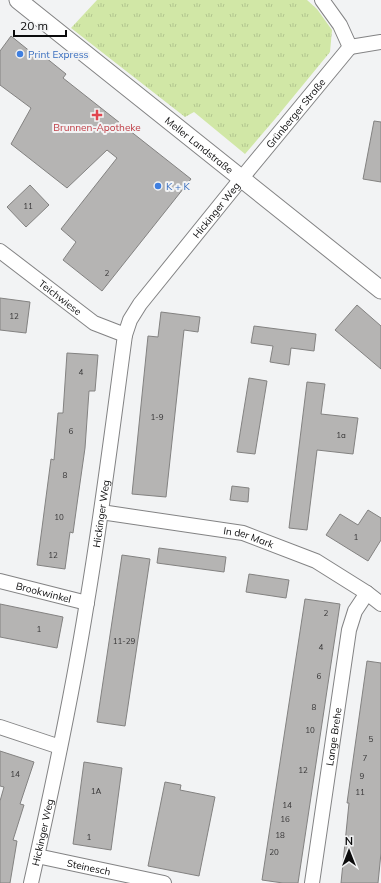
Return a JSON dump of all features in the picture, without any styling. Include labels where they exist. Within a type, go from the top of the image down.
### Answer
[{"type":"street","name":"Meller Landstraße","points":[[18,0],[381,290]]},
{"type":"street","points":[[322,0],[340,25],[350,47],[381,42]]},
{"type":"street","name":"Grünberger Straße","points":[[241,179],[350,47]]},
{"type":"street","name":"Hickinger Weg","points":[[31,883],[60,747],[87,603],[125,336],[130,320],[140,304],[241,179]]},
{"type":"street","name":"Teichwiese","points":[[0,251],[94,323],[125,336]]},
{"type":"street","name":"In der Mark","points":[[101,512],[243,533],[316,561],[367,593],[381,604]]},
{"type":"street","name":"Brookwinkel","points":[[0,581],[87,603]]},
{"type":"street","name":"Lange Brehe","points":[[312,883],[348,630],[355,611],[367,593]]},
{"type":"street","points":[[0,726],[60,747]]},
{"type":"street","name":"Steinesch","points":[[37,856],[164,883]]},
{"type":"green space","points":[[97,0],[307,0],[317,9],[332,30],[330,52],[245,154],[194,112],[185,117],[71,28]]},
{"type":"building","points":[[11,36],[37,57],[40,53],[66,74],[63,78],[191,179],[102,291],[63,260],[76,242],[61,229],[117,158],[107,150],[67,188],[11,144],[31,108],[0,85],[0,51]]},
{"type":"building","points":[[374,121],[381,122],[381,182],[363,179]]},
{"type":"building","points":[[30,185],[49,205],[26,227],[7,207]]},
{"type":"building","points":[[0,298],[30,302],[26,333],[0,330]]},
{"type":"building","points":[[357,305],[381,326],[381,369],[335,330]]},
{"type":"building","points":[[161,312],[200,317],[198,332],[184,330],[166,497],[132,494],[148,336],[158,337]]},
{"type":"building","points":[[254,326],[316,334],[314,351],[291,348],[289,365],[270,362],[273,346],[251,343]]},
{"type":"building","points":[[67,353],[98,355],[95,391],[89,391],[85,448],[73,533],[70,532],[65,569],[37,565],[51,459],[54,460],[58,413],[63,413]]},
{"type":"building","points":[[249,378],[267,381],[255,454],[237,452]]},
{"type":"building","points":[[307,382],[325,384],[321,414],[358,418],[353,454],[317,450],[307,530],[289,528]]},
{"type":"building","points":[[232,486],[249,488],[248,502],[230,500]]},
{"type":"building","points":[[368,510],[381,518],[381,540],[368,561],[326,535],[340,514],[358,525]]},
{"type":"building","points":[[159,548],[226,557],[224,572],[157,563]]},
{"type":"building","points":[[122,555],[150,559],[125,726],[97,722]]},
{"type":"building","points":[[249,574],[289,580],[286,598],[246,592]]},
{"type":"building","points":[[305,599],[340,604],[298,883],[283,883],[262,880]]},
{"type":"building","points":[[0,604],[63,617],[57,648],[0,637]]},
{"type":"building","points":[[367,661],[381,663],[381,853],[378,883],[341,883],[349,803],[347,803]]},
{"type":"building","points":[[0,751],[34,762],[20,804],[24,805],[13,840],[17,841],[10,883],[0,883],[0,801],[4,787],[0,786]]},
{"type":"building","points":[[84,762],[122,768],[111,850],[73,844]]},
{"type":"building","points":[[165,782],[181,785],[180,790],[215,797],[199,876],[148,866]]},
{"type":"place","name":"Print Express","points":[[20,54]]},
{"type":"place","name":"Brunnen-Apotheke","points":[[97,115]]},
{"type":"place","name":"K + K","points":[[158,186]]}]
